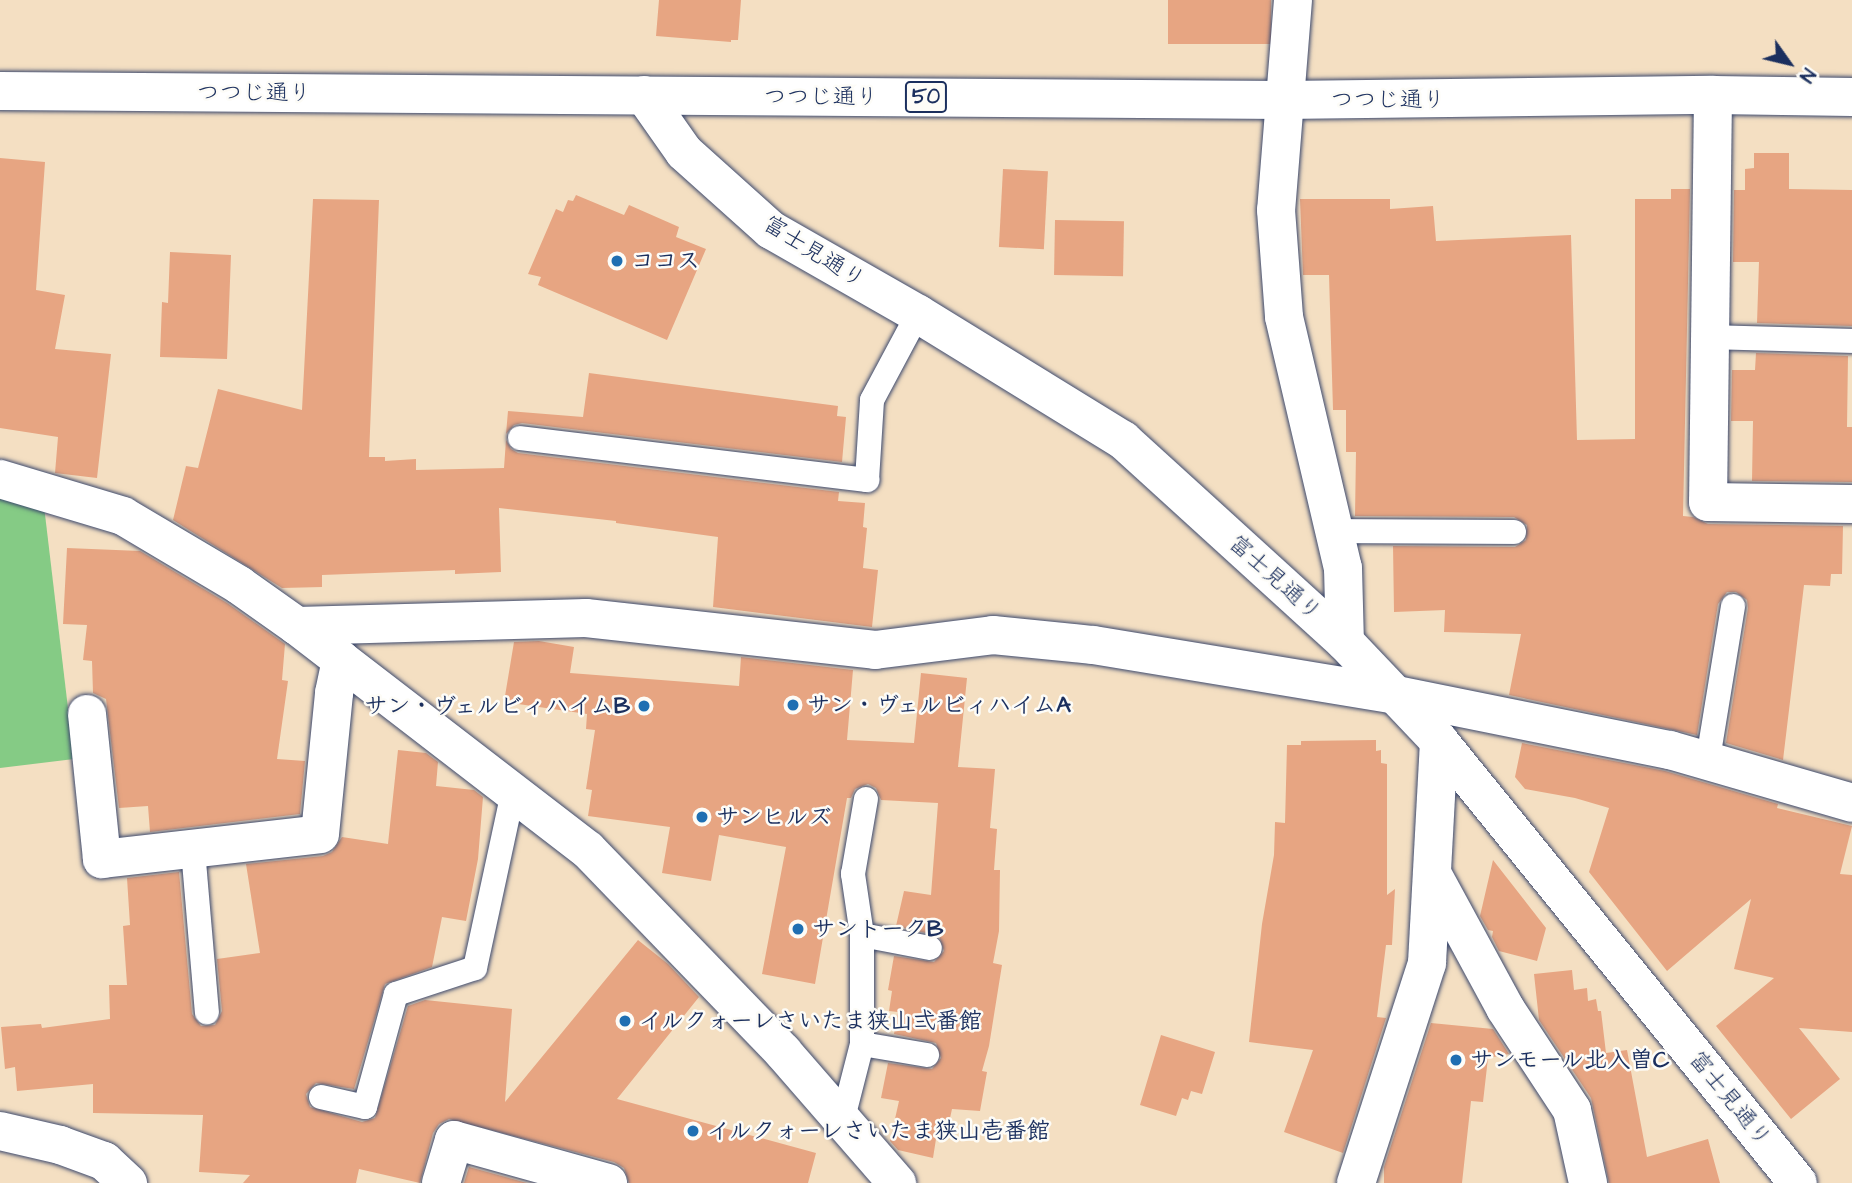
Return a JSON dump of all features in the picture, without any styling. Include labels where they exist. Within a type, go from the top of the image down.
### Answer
[{"type":"street","points":[[1293,0],[1276,210],[1283,317],[1343,568],[1345,642]]},
{"type":"street","name":"つつじ通り","points":[[0,91],[1283,100],[1713,95],[1852,97]]},
{"type":"street","name":"富士見通り","points":[[644,95],[684,152],[771,230],[918,314],[1123,440],[1345,642],[1439,741],[1798,1183]]},
{"type":"street","points":[[1713,95],[1708,502],[1852,504]]},
{"type":"street","points":[[0,479],[123,516],[239,585],[297,626],[588,850],[697,961],[844,1118],[897,1183]]},
{"type":"street","points":[[297,626],[586,618],[874,650],[993,635],[1094,645],[1396,695],[1708,759],[1852,803]]},
{"type":"street","points":[[87,714],[102,859],[320,834],[334,694],[341,660]]},
{"type":"street","points":[[1356,1183],[1427,963],[1434,877],[1439,741]]},
{"type":"street","points":[[1434,877],[1505,1008],[1572,1110],[1588,1183]]},
{"type":"street","points":[[0,1131],[60,1145],[104,1161],[128,1183]]},
{"type":"street","points":[[440,1183],[454,1140],[608,1183]]},
{"type":"lane","points":[[520,438],[867,480],[872,400],[918,314]]},
{"type":"lane","points":[[1710,337],[1852,341]]},
{"type":"lane","points":[[1332,531],[1514,532]]},
{"type":"lane","points":[[1708,759],[1733,606]]},
{"type":"lane","points":[[321,1097],[365,1107],[396,994],[475,968],[513,792]]},
{"type":"lane","points":[[844,1118],[862,1044],[862,935],[853,874],[866,799]]},
{"type":"lane","points":[[193,850],[207,1012]]},
{"type":"lane","points":[[862,935],[930,948]]},
{"type":"lane","points":[[862,1044],[927,1055]]},
{"type":"green space","points":[[0,492],[44,506],[74,759],[0,768]]},
{"type":"building","points":[[659,0],[741,0],[738,40],[731,42],[656,36]]},
{"type":"building","points":[[1168,0],[1271,0],[1271,44],[1168,44]]},
{"type":"building","points":[[1754,153],[1789,153],[1789,189],[1852,190],[1852,326],[1757,323],[1759,262],[1733,262],[1734,190],[1745,190],[1745,169],[1754,168]]},
{"type":"building","points":[[0,158],[45,162],[36,290],[65,295],[55,349],[111,354],[97,478],[55,473],[58,437],[0,428]]},
{"type":"building","points":[[1003,169],[1048,171],[1044,249],[999,247]]},
{"type":"building","points":[[1671,189],[1690,189],[1683,516],[1708,524],[1843,526],[1842,574],[1831,574],[1830,586],[1804,585],[1783,760],[1726,743],[1748,608],[1747,600],[1736,592],[1727,592],[1718,604],[1697,735],[1509,695],[1521,634],[1444,632],[1445,610],[1394,612],[1393,546],[1515,547],[1526,540],[1527,525],[1514,517],[1355,516],[1356,452],[1346,452],[1346,410],[1333,410],[1329,275],[1303,275],[1300,199],[1390,199],[1390,209],[1433,206],[1436,241],[1571,235],[1577,440],[1635,439],[1635,199],[1671,199]]},
{"type":"building","name":"ココス","points":[[576,195],[624,215],[629,205],[679,227],[676,237],[706,249],[667,340],[538,285],[541,277],[528,274],[556,209],[563,212],[568,200],[573,201]]},
{"type":"building","points":[[313,199],[379,200],[369,457],[385,457],[385,461],[416,459],[416,470],[504,468],[506,440],[511,449],[518,453],[839,492],[838,501],[865,503],[863,527],[867,528],[863,568],[878,570],[872,627],[713,607],[718,537],[616,521],[499,508],[501,572],[455,574],[455,570],[322,575],[322,587],[282,588],[173,520],[186,466],[198,468],[218,389],[302,410]]},
{"type":"building","points":[[1055,220],[1124,221],[1123,276],[1054,275]]},
{"type":"building","points":[[170,252],[231,255],[227,359],[160,357],[162,302],[168,303]]},
{"type":"building","points":[[1756,353],[1848,356],[1847,427],[1852,427],[1852,482],[1752,481],[1753,421],[1731,421],[1732,370],[1755,370]]},
{"type":"building","points":[[589,373],[838,406],[837,416],[846,417],[842,462],[522,423],[514,425],[506,434],[508,411],[583,417]]},
{"type":"building","points":[[67,548],[140,551],[227,603],[285,644],[282,680],[288,681],[277,759],[305,761],[300,814],[150,832],[148,806],[119,808],[106,699],[93,693],[92,661],[83,660],[87,625],[63,624]]},
{"type":"building","points":[[539,641],[574,647],[570,673],[739,686],[741,657],[853,670],[847,740],[914,743],[921,673],[967,678],[958,767],[995,769],[990,828],[997,829],[994,870],[1000,870],[999,931],[993,963],[1002,965],[989,1046],[982,1071],[987,1072],[980,1111],[952,1109],[945,1141],[936,1139],[933,1158],[898,1150],[890,1141],[899,1101],[881,1098],[888,1063],[932,1069],[941,1058],[936,1043],[894,1034],[898,1012],[889,1011],[892,991],[888,990],[894,956],[934,962],[944,951],[939,936],[896,926],[904,891],[931,895],[938,803],[881,800],[876,788],[868,784],[855,789],[851,798],[847,798],[815,984],[762,974],[786,847],[719,835],[711,881],[662,873],[670,827],[588,816],[592,790],[586,789],[595,730],[586,729],[587,714],[504,702],[514,642]]},
{"type":"building","points":[[1376,740],[1376,751],[1381,750],[1381,763],[1387,764],[1387,895],[1395,889],[1392,945],[1386,945],[1377,1017],[1386,1018],[1343,1153],[1284,1132],[1313,1050],[1249,1042],[1262,924],[1274,855],[1275,822],[1285,823],[1287,745],[1301,745],[1301,741]]},
{"type":"building","points":[[1522,743],[1665,771],[1778,804],[1777,808],[1852,826],[1840,874],[1852,875],[1852,1032],[1799,1028],[1840,1079],[1791,1119],[1716,1026],[1774,978],[1734,969],[1751,899],[1667,971],[1589,872],[1609,808],[1575,798],[1525,789],[1515,777]]},
{"type":"building","points":[[398,750],[426,753],[438,762],[436,786],[474,790],[483,797],[478,859],[466,921],[442,917],[432,967],[385,984],[354,1089],[316,1083],[306,1094],[310,1107],[362,1122],[375,1118],[408,1006],[425,1000],[512,1009],[505,1102],[638,940],[668,964],[699,997],[617,1099],[816,1153],[808,1183],[629,1183],[624,1168],[614,1162],[449,1119],[439,1124],[433,1133],[420,1183],[359,1169],[356,1183],[243,1183],[250,1175],[199,1172],[203,1115],[93,1113],[93,1084],[17,1091],[15,1067],[5,1069],[1,1027],[41,1024],[42,1028],[110,1019],[109,985],[127,985],[123,926],[130,925],[127,878],[179,872],[192,1014],[201,1026],[215,1025],[222,1011],[217,959],[260,953],[246,864],[323,856],[332,852],[342,837],[388,844]]},
{"type":"building","points":[[1493,860],[1546,928],[1537,961],[1499,951],[1492,937],[1493,931],[1488,930],[1480,916]]},
{"type":"building","points":[[1572,970],[1574,990],[1587,988],[1588,1001],[1596,999],[1598,1011],[1601,1011],[1606,1053],[1627,1050],[1647,1157],[1708,1139],[1720,1183],[1609,1183],[1591,1098],[1539,1020],[1534,974]]},
{"type":"building","points":[[1431,1023],[1493,1029],[1509,1054],[1488,1058],[1483,1102],[1471,1101],[1462,1183],[1384,1183],[1384,1167]]},
{"type":"building","points":[[1161,1035],[1215,1052],[1202,1094],[1191,1091],[1188,1100],[1182,1098],[1176,1116],[1140,1105]]},
{"type":"building","points":[[469,1167],[527,1183],[464,1183]]},
{"type":"place","name":"ココス","points":[[617,261]]},
{"type":"place","name":"サン・ヴェルビィハイムA","points":[[793,705]]},
{"type":"place","name":"サン・ヴェルビィハイムB","points":[[644,706]]},
{"type":"place","name":"サンヒルズ","points":[[702,817]]},
{"type":"place","name":"サントークB","points":[[798,929]]},
{"type":"place","name":"イルクォーレさいたま狭山弍番館","points":[[625,1021]]},
{"type":"place","name":"サンモール北入曽C","points":[[1456,1060]]},
{"type":"place","name":"イルクォーレさいたま狭山壱番館","points":[[693,1131]]}]
